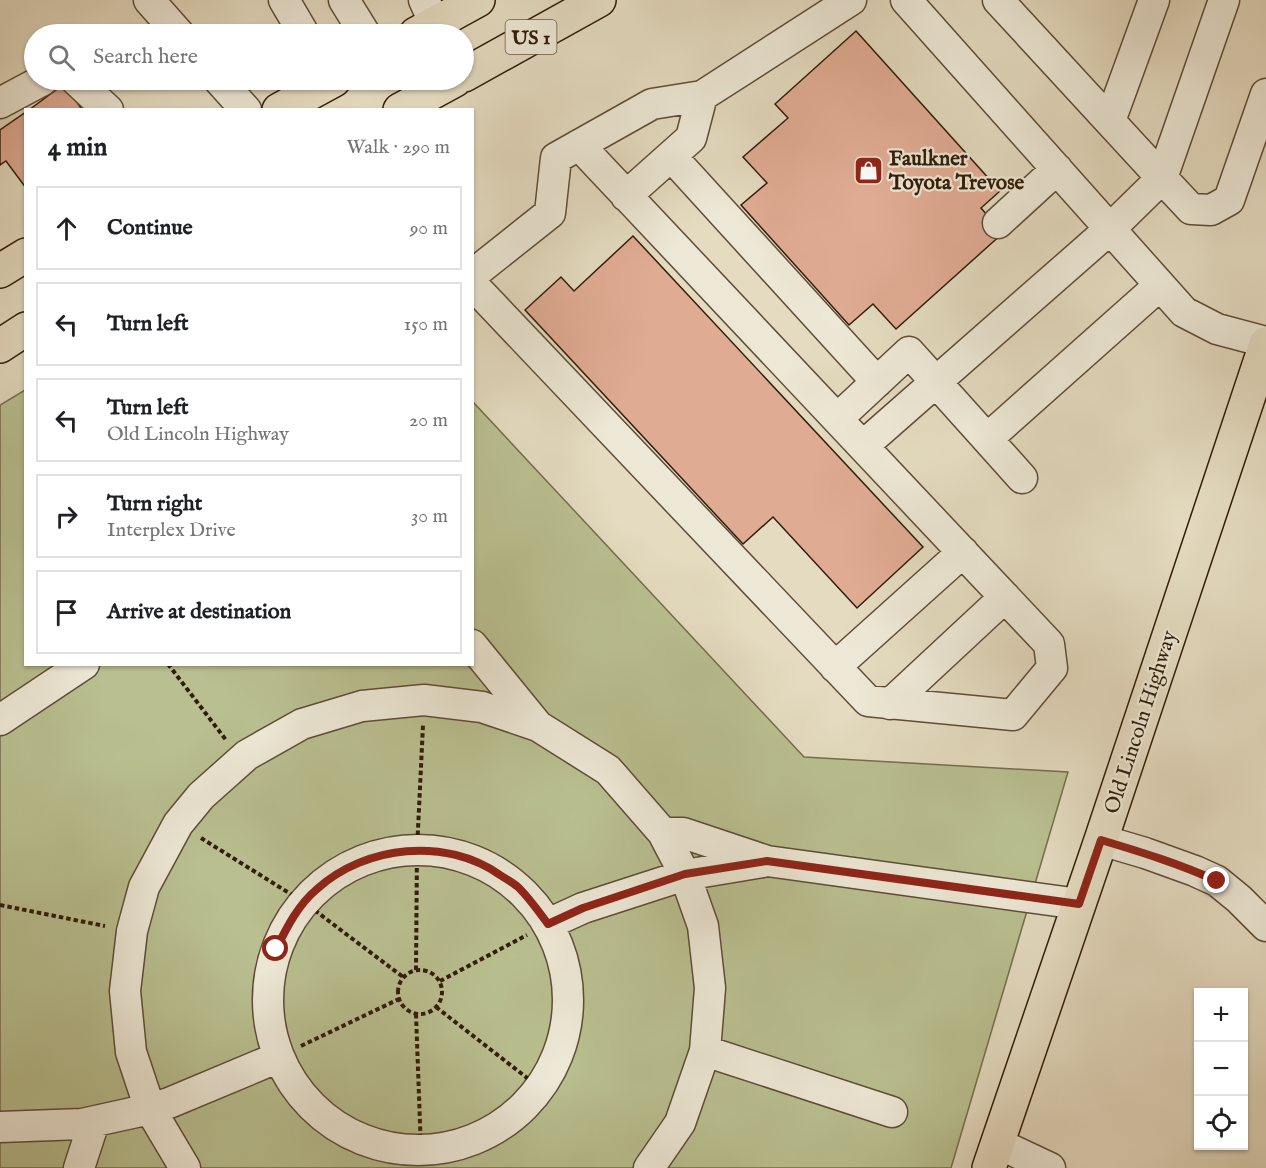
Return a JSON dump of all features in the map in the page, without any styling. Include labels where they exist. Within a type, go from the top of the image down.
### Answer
[{"type":"main road","points":[[425,19],[478,0]]},
{"type":"main road","name":"US 1","points":[[474,69],[599,0]]},
{"type":"main road","points":[[283,108],[314,90]]},
{"type":"main road","points":[[404,108],[437,90]]},
{"type":"main road","points":[[0,271],[24,256]]},
{"type":"main road","points":[[0,345],[24,330]]},
{"type":"main road","name":"Old Lincoln Highway","points":[[993,1156],[1266,343]]},
{"type":"lane","points":[[148,0],[170,24]]},
{"type":"lane","points":[[284,0],[294,24]]},
{"type":"lane","points":[[345,0],[359,24]]},
{"type":"lane","points":[[474,273],[550,213],[556,158],[652,104],[702,96],[851,0]]},
{"type":"lane","points":[[906,0],[1184,312],[1217,329],[1266,343]]},
{"type":"lane","points":[[998,0],[1191,209],[1211,210],[1229,200],[1266,94]]},
{"type":"lane","points":[[1110,121],[1154,0]]},
{"type":"lane","points":[[863,446],[1110,229],[1162,178],[1224,0]]},
{"type":"lane","points":[[0,103],[24,90]]},
{"type":"lane","points":[[87,90],[106,108]]},
{"type":"lane","points":[[228,90],[244,108]]},
{"type":"lane","points":[[626,196],[691,138],[702,96]]},
{"type":"lane","points":[[474,286],[868,701],[1013,715],[1052,668],[1049,644],[579,145]]},
{"type":"lane","points":[[671,156],[877,382]]},
{"type":"lane","points":[[998,223],[1057,169]]},
{"type":"lane","points":[[987,439],[1160,285]]},
{"type":"lane","points":[[837,419],[909,352],[1022,478]]},
{"type":"lane","points":[[835,667],[963,552]]},
{"type":"lane","points":[[890,704],[1005,597]]},
{"type":"lane","points":[[474,647],[538,726]]},
{"type":"lane","points":[[0,720],[81,666]]},
{"type":"lane","points":[[185,1168],[150,1109],[131,1052],[125,992],[132,931],[144,888],[178,824],[201,796],[248,755],[302,724],[362,706],[424,700],[482,708],[538,726],[608,771],[663,833],[685,874],[703,926],[710,988],[705,1051],[680,1123],[649,1168]]},
{"type":"lane","points":[[663,833],[683,833],[767,861],[1079,904]]},
{"type":"lane","points":[[1101,840],[1185,867],[1217,881],[1266,926]]},
{"type":"lane","points":[[417,850],[454,854],[488,867],[518,888],[555,936],[568,977],[568,1020],[557,1061],[540,1088],[504,1125],[468,1143],[422,1159],[349,1134],[320,1114],[296,1088],[279,1057],[269,1022],[268,985],[276,949],[293,917],[316,889],[346,868],[381,855],[417,850]]},
{"type":"lane","points":[[548,924],[583,908],[685,874],[767,861]]},
{"type":"lane","points":[[705,1051],[892,1112]]},
{"type":"lane","points":[[0,1127],[82,1124],[150,1109],[279,1057]]},
{"type":"lane","points":[[79,1168],[94,1122]]},
{"type":"lane","points":[[993,1156],[1050,1168]]},
{"type":"path","points":[[170,666],[242,760]]},
{"type":"path","points":[[416,970],[417,850],[424,700]]},
{"type":"path","points":[[178,824],[305,903],[403,977]]},
{"type":"path","points":[[0,905],[132,931]]},
{"type":"path","points":[[440,981],[548,924]]},
{"type":"path","points":[[416,970],[430,972],[436,976],[440,981],[442,995],[436,1007],[424,1014],[416,1013],[403,1006],[398,991],[403,977],[416,970]]},
{"type":"path","points":[[279,1057],[399,999]]},
{"type":"path","points":[[436,1007],[540,1088]]},
{"type":"path","points":[[416,1013],[422,1159]]},
{"type":"green space","points":[[24,391],[24,666],[474,666],[474,403],[804,757],[1068,772],[951,1168],[0,1168],[0,405]]},
{"type":"building","name":"Faulkner Toyota Trevose","points":[[856,31],[1000,191],[981,208],[1003,233],[896,329],[873,304],[849,325],[741,205],[767,183],[743,157],[788,118],[775,104]]},
{"type":"building","points":[[56,90],[68,90],[81,108],[32,108]]},
{"type":"building","points":[[24,113],[24,185],[6,161],[0,165],[0,130]]},
{"type":"building","points":[[633,236],[923,547],[857,608],[773,517],[743,544],[525,310],[561,277],[574,291]]},
{"type":"place","name":"Faulkner Toyota Trevose","points":[[868,170]]},
{"type":"route","points":[[276,949],[293,917],[316,889],[346,868],[381,855],[417,850],[454,854],[488,867],[518,888],[548,924],[583,908],[685,874],[767,861],[1079,904],[1101,840],[1145,853],[1217,881]]}]
